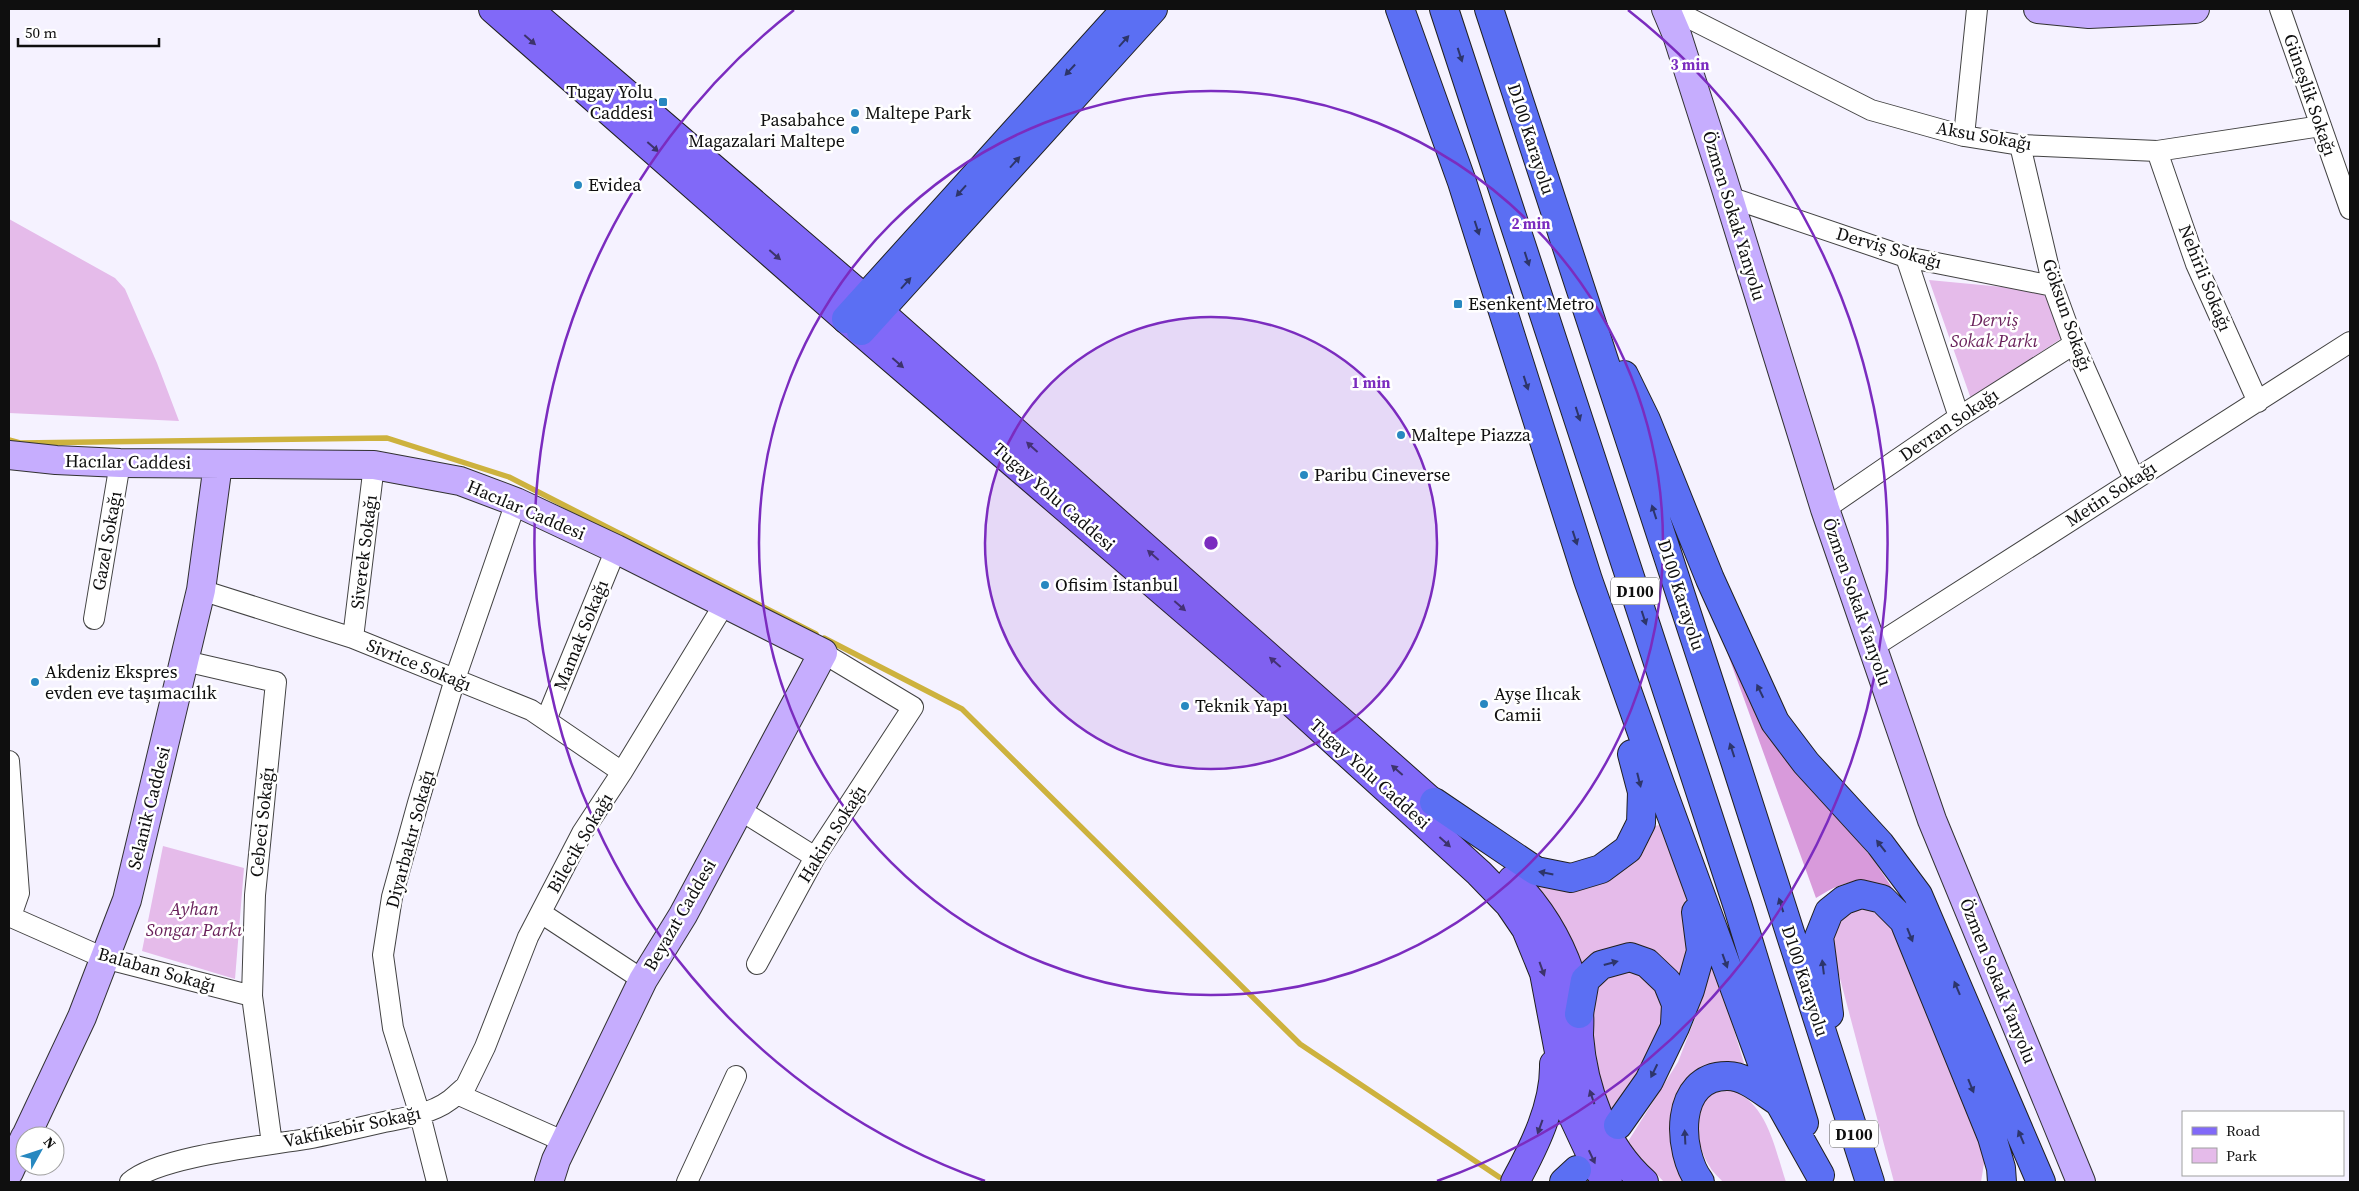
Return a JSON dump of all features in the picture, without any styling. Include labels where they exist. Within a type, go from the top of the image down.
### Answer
[{"type":"highway","points":[[863,315],[1126,9]]},
{"type":"highway","points":[[863,315],[1153,9]]},
{"type":"highway","points":[[1400,9],[1462,182],[1588,580],[1660,784],[1778,1102],[1821,1178]]},
{"type":"highway","points":[[1416,9],[1462,182]]},
{"type":"highway","name":"D100","points":[[1444,9],[1738,906],[1821,1178]]},
{"type":"highway","name":"D100 Karayolu","points":[[1489,9],[1732,751],[1870,1182]]},
{"type":"highway","points":[[1575,271],[1646,420],[1710,579],[1775,722],[1806,763],[1880,844],[1918,895],[2041,1182]]},
{"type":"highway","points":[[1434,802],[1536,871],[1571,878],[1601,870],[1628,849],[1641,823],[1642,792],[1588,580]]},
{"type":"highway","points":[[1618,1125],[1649,1081],[1675,1027],[1690,990],[1700,951],[1694,903],[1660,784]]},
{"type":"highway","points":[[1838,1085],[1819,937],[1829,912],[1844,900],[1861,894],[1882,899],[1904,921],[1992,1137],[2001,1168],[2002,1182]]},
{"type":"highway","points":[[1579,1014],[1585,980],[1601,965],[1630,957],[1647,963],[1667,982],[1676,1004],[1675,1027]]},
{"type":"highway","points":[[1700,1182],[1693,1172],[1685,1143],[1685,1112],[1689,1098],[1714,1077],[1730,1076],[1750,1083],[1778,1102]]},
{"type":"main road","name":"Tugay Yolu Caddesi","points":[[493,9],[863,315],[1434,802],[1520,888],[1544,920],[1559,947],[1570,974],[1579,1014],[1579,1036],[1586,1080],[1592,1100],[1617,1154],[1644,1182]]},
{"type":"main road","name":"Tugay Yolu Caddesi","points":[[528,9],[1479,873],[1509,904],[1526,930],[1544,973],[1554,1027]]},
{"type":"main road","points":[[1515,1182],[1531,1152],[1547,1108],[1554,1069],[1554,1027]]},
{"type":"main road","points":[[1554,1027],[1570,1110],[1597,1168],[1608,1182]]},
{"type":"street","name":"Özmen Sokak Yanyolu","points":[[1666,9],[1677,35],[1729,197],[1825,509],[1932,820],[2081,1182]]},
{"type":"street","name":"Aksu Sokağı","points":[[1671,9],[1870,110],[1964,136],[2020,145],[2157,152],[2321,126]]},
{"type":"street","points":[[1964,136],[1977,9]]},
{"type":"street","points":[[2038,9],[2089,14],[2195,9]]},
{"type":"street","name":"Güneşlik Sokağı","points":[[2280,9],[2350,209]]},
{"type":"street","name":"Göksun Sokağı","points":[[2020,145],[2054,286],[2074,344],[2134,480]]},
{"type":"street","name":"Nehirli Sokağı","points":[[2157,152],[2196,264],[2258,402]]},
{"type":"street","name":"Derviş Sokağı","points":[[1729,197],[1906,257],[2054,286]]},
{"type":"street","points":[[1906,257],[1959,417]]},
{"type":"street","name":"Metin Sokağı","points":[[1873,647],[2350,342]]},
{"type":"street","name":"Devran Sokağı","points":[[1825,509],[1959,417],[2074,344]]},
{"type":"street","name":"Hacılar Caddesi","points":[[9,455],[56,460],[120,463],[374,465],[460,481],[516,502],[725,603],[823,653],[913,707]]},
{"type":"street","name":"Gazel Sokağı","points":[[94,618],[120,463]]},
{"type":"street","name":"Selanik Caddesi","points":[[30,1126],[82,1017],[127,900],[201,590],[218,464]]},
{"type":"street","name":"Siverek Sokağı","points":[[353,638],[374,465]]},
{"type":"street","name":"Diyarbakır Sokağı","points":[[437,1182],[420,1115],[393,1028],[383,955],[392,897],[455,680],[516,502]]},
{"type":"street","name":"Mamak Sokağı","points":[[546,720],[616,549]]},
{"type":"street","name":"Sivrice Sokağı","points":[[201,590],[353,638],[531,710],[622,772]]},
{"type":"street","name":"Bilecik Sokağı","points":[[457,1094],[466,1086],[484,1047],[528,937],[582,832],[622,772],[725,603]]},
{"type":"street","name":"Beyazıt Caddesi","points":[[549,1182],[565,1142],[643,980],[683,915],[823,653]]},
{"type":"street","name":"Cebeci Sokağı","points":[[185,661],[276,682],[255,895],[252,996],[272,1144]]},
{"type":"street","name":"Hakim Sokağı","points":[[758,964],[815,857],[913,707]]},
{"type":"street","points":[[9,761],[19,893],[10,916]]},
{"type":"street","points":[[740,810],[815,857]]},
{"type":"street","points":[[541,913],[643,980]]},
{"type":"street","name":"Balaban Sokağı","points":[[10,916],[104,958],[252,996]]},
{"type":"street","points":[[687,1182],[736,1076]]},
{"type":"street","points":[[457,1094],[565,1142]]},
{"type":"street","name":"Vakfıkebir Sokağı","points":[[130,1182],[156,1168],[208,1155],[420,1115],[449,1102],[457,1094]]},
{"type":"street","name":"Selanik Caddesi","points":[[9,1172],[15,1159]]},
{"type":"green space","points":[[9,219],[115,278],[125,289],[157,363],[179,421],[9,413]]},
{"type":"green space","name":"Derviş Sokak Parkı","points":[[1929,280],[2044,291],[2065,336],[1971,399]]},
{"type":"green space","points":[[1664,824],[1689,908],[1691,953],[1682,993],[1673,972],[1579,968],[1525,879],[1573,888],[1650,827]]},
{"type":"green space","name":"Ayhan Songar Parkı","points":[[163,846],[244,868],[235,979],[142,951]]},
{"type":"green space","points":[[1866,907],[1889,922],[1985,1157],[1981,1182],[1894,1182],[1829,937],[1843,916]]},
{"type":"green space","points":[[1708,944],[1744,1063],[1721,1062],[1712,1064],[1698,1071],[1692,1078],[1675,1110],[1670,1132],[1675,1151],[1689,1182],[1664,1182],[1627,1143],[1678,1062],[1697,1013]]},
{"type":"green space","points":[[1627,967],[1656,981],[1666,1008],[1652,1063],[1611,1112],[1600,1081],[1588,999],[1599,979]]},
{"type":"green space","points":[[1733,1091],[1745,1097],[1755,1106],[1762,1117],[1774,1143],[1786,1182],[1723,1182],[1711,1169],[1699,1142],[1696,1122],[1697,1112],[1709,1095]]},
{"type":"shaded area","points":[[1718,627],[1791,763],[1873,859],[1895,892],[1873,884],[1855,882],[1846,883],[1816,898]]},
{"type":"waterway","points":[[9,440],[20,443],[387,438],[509,477],[816,634]]},
{"type":"waterway","points":[[824,638],[962,709],[1300,1044],[1499,1177]]},
{"type":"place","name":"Tugay Yolu Caddesi","points":[[663,102]]},
{"type":"place","name":"Maltepe Park","points":[[855,113]]},
{"type":"place","name":"Pasabahce Magazalari Maltepe","points":[[855,130]]},
{"type":"place","name":"Evidea","points":[[578,185]]},
{"type":"place","name":"Esenkent Metro","points":[[1458,304]]},
{"type":"place","name":"Maltepe Piazza","points":[[1401,435]]},
{"type":"place","name":"Paribu Cineverse","points":[[1304,475]]},
{"type":"place","name":"Ofisim İstanbul","points":[[1045,585]]},
{"type":"place","name":"Akdeniz Ekspres evden eve taşımacılık","points":[[35,682]]},
{"type":"place","name":"Ayşe Ilıcak Camii","points":[[1484,704]]},
{"type":"place","name":"Teknik Yapı","points":[[1185,706]]}]
